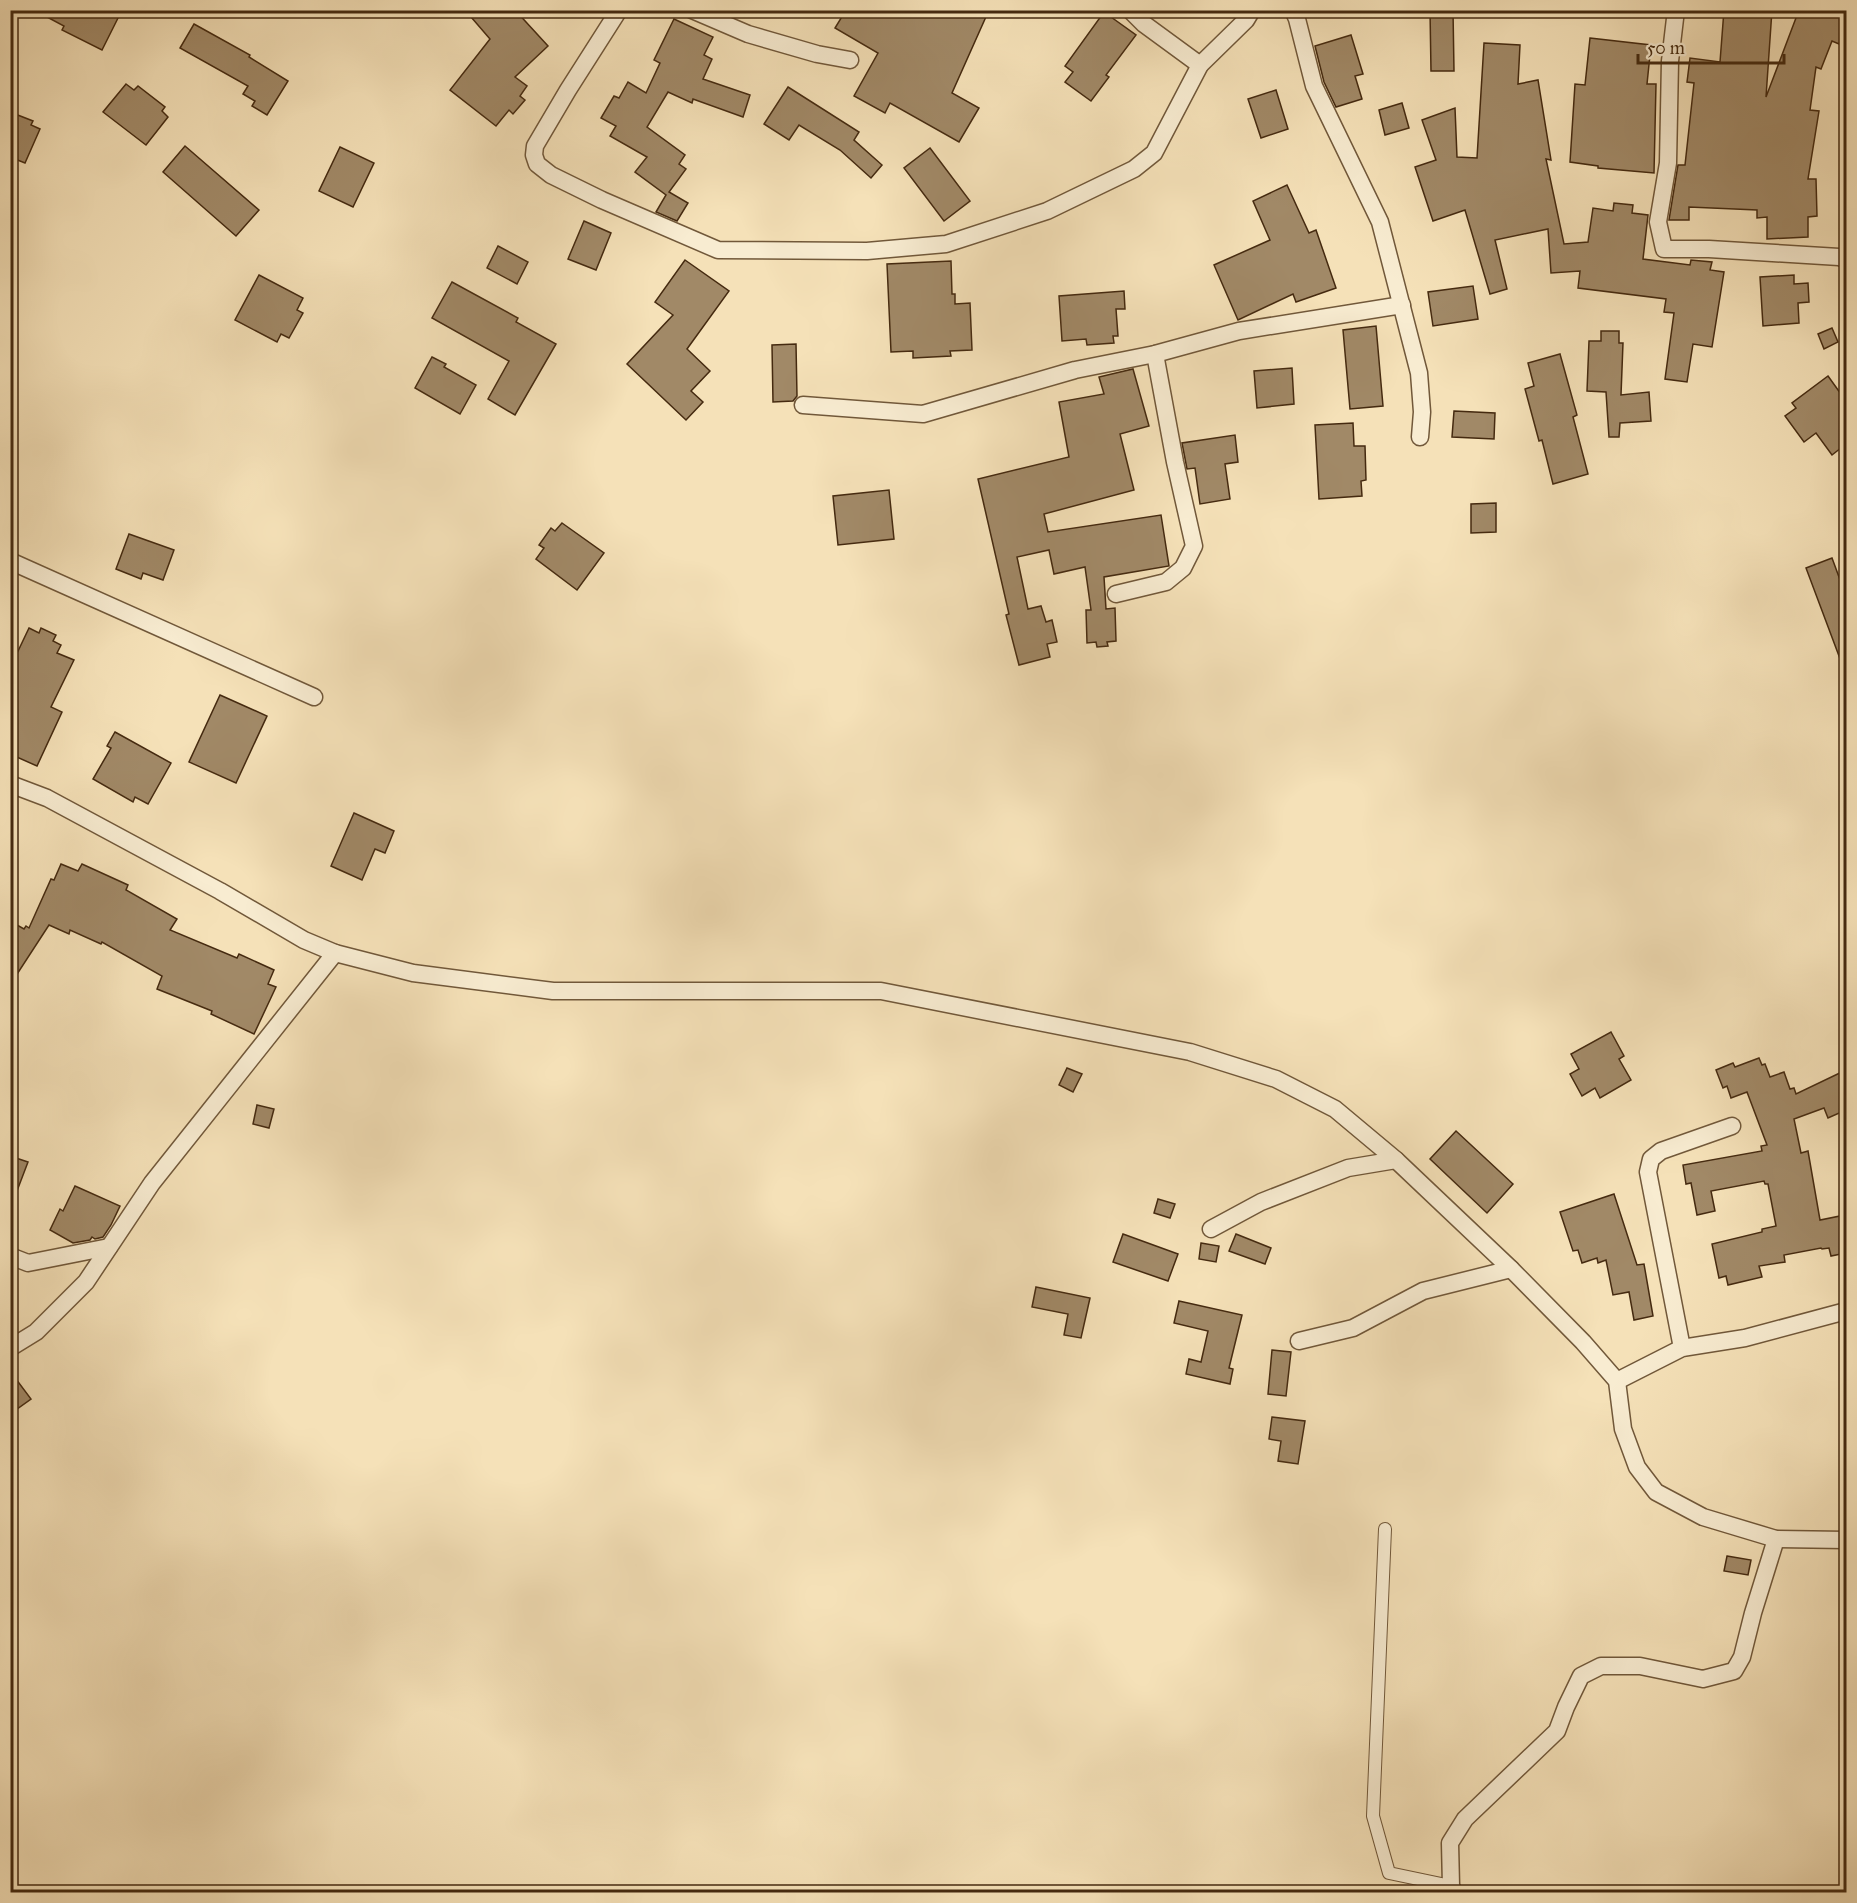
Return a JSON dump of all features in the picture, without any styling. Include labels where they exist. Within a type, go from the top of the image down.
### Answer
[{"type":"street","points":[[619,10],[535,146],[534,155],[537,164],[551,175],[602,200],[718,250],[867,251],[946,244],[1047,211],[1134,169],[1154,153],[1200,65],[1246,20],[1252,10]]},
{"type":"street","points":[[692,10],[748,34],[817,54],[850,60]]},
{"type":"street","points":[[1130,10],[1144,24],[1200,65]]},
{"type":"street","points":[[1293,10],[1314,86],[1380,222],[1419,373],[1422,412],[1420,437]]},
{"type":"street","points":[[1676,10],[1670,61],[1668,163],[1658,222],[1664,249],[1839,256],[1846,259]]},
{"type":"street","points":[[803,405],[923,414],[1075,370],[1155,354],[1239,331],[1402,305]]},
{"type":"street","points":[[1116,594],[1166,582],[1183,568],[1194,546],[1175,462],[1155,354]]},
{"type":"street","points":[[10,561],[314,697]]},
{"type":"street","points":[[10,784],[47,798],[220,891],[304,940],[335,953],[413,973],[553,991],[881,991],[1190,1052],[1276,1079],[1335,1109],[1396,1160],[1511,1269],[1583,1342],[1617,1381],[1623,1429],[1637,1467],[1656,1492],[1703,1516],[1776,1539],[1846,1540]]},
{"type":"street","points":[[10,1348],[36,1332],[86,1282],[152,1183],[335,953]]},
{"type":"street","points":[[1682,1348],[1648,1172],[1652,1159],[1661,1151],[1732,1126]]},
{"type":"street","points":[[1211,1229],[1261,1202],[1348,1168],[1396,1160]]},
{"type":"street","points":[[10,1256],[28,1263],[109,1247]]},
{"type":"street","points":[[1299,1341],[1353,1328],[1422,1291],[1511,1269]]},
{"type":"street","points":[[1617,1381],[1682,1348],[1745,1338],[1846,1311]]},
{"type":"street","points":[[1385,1529],[1373,1816],[1389,1873],[1452,1889],[1450,1843],[1465,1819],[1557,1731],[1581,1676],[1601,1666],[1640,1666],[1703,1679],[1734,1671],[1742,1657],[1776,1539]]},
{"type":"building","points":[[34,10],[122,10],[102,50],[62,30],[64,26]]},
{"type":"building","points":[[465,10],[515,10],[548,46],[515,77],[527,86],[520,96],[525,100],[513,114],[509,110],[496,126],[450,90],[490,39]]},
{"type":"building","points":[[846,10],[873,10],[884,17],[887,10],[989,10],[952,93],[979,108],[959,142],[890,103],[885,113],[854,96],[878,53],[835,28]]},
{"type":"building","points":[[1430,10],[1453,10],[1454,71],[1431,71]]},
{"type":"building","points":[[1724,10],[1772,10],[1766,97],[1799,10],[1839,10],[1838,15],[1846,18],[1846,25],[1839,44],[1832,41],[1821,69],[1816,67],[1810,110],[1819,111],[1808,179],[1816,179],[1817,216],[1808,217],[1808,237],[1767,239],[1767,217],[1757,218],[1757,210],[1689,207],[1689,220],[1669,220],[1678,165],[1685,165],[1694,83],[1687,82],[1690,58],[1720,62]]},
{"type":"building","points":[[1104,12],[1136,35],[1106,75],[1109,77],[1091,101],[1065,82],[1073,72],[1065,66]]},
{"type":"building","points":[[674,19],[713,37],[704,55],[712,59],[703,79],[750,95],[743,117],[693,99],[692,103],[668,92],[647,127],[685,155],[679,164],[686,169],[669,192],[688,203],[677,221],[656,212],[666,195],[635,172],[647,157],[610,136],[616,126],[601,118],[614,96],[619,98],[628,82],[646,93],[660,63],[654,60]]},
{"type":"building","points":[[194,24],[250,55],[249,57],[288,81],[267,115],[252,106],[255,101],[243,94],[248,86],[180,48]]},
{"type":"building","points":[[1351,35],[1363,74],[1355,76],[1362,99],[1336,107],[1324,82],[1315,46]]},
{"type":"building","points":[[1590,38],[1651,45],[1647,84],[1656,84],[1654,173],[1598,168],[1598,166],[1570,162],[1575,84],[1585,85]]},
{"type":"building","points":[[1484,43],[1520,45],[1518,84],[1538,80],[1551,160],[1546,159],[1564,244],[1588,242],[1593,208],[1613,211],[1614,203],[1633,205],[1632,213],[1648,215],[1643,259],[1690,265],[1691,260],[1712,262],[1710,270],[1724,272],[1712,347],[1693,344],[1687,382],[1665,379],[1674,313],[1664,312],[1666,299],[1578,288],[1580,271],[1551,273],[1548,229],[1495,240],[1507,289],[1490,294],[1465,210],[1433,221],[1415,167],[1436,160],[1422,120],[1455,108],[1457,157],[1477,158]]},
{"type":"building","points":[[126,84],[134,90],[138,86],[165,107],[162,111],[168,117],[146,145],[103,112]]},
{"type":"building","points":[[788,87],[859,132],[854,140],[882,165],[871,178],[840,150],[799,125],[789,140],[764,124]]},
{"type":"building","points":[[1276,90],[1288,129],[1261,138],[1248,99]]},
{"type":"building","points":[[1402,103],[1409,128],[1385,135],[1379,110]]},
{"type":"building","points":[[10,112],[33,121],[31,125],[40,129],[25,163],[10,157]]},
{"type":"building","points":[[185,146],[259,210],[236,236],[163,172]]},
{"type":"building","points":[[340,147],[374,163],[353,207],[319,191]]},
{"type":"building","points":[[930,148],[970,201],[944,221],[904,168]]},
{"type":"building","points":[[1287,185],[1309,233],[1316,230],[1336,288],[1296,302],[1293,294],[1238,320],[1214,265],[1270,240],[1253,201]]},
{"type":"building","points":[[584,221],[611,233],[596,270],[568,259]]},
{"type":"building","points":[[498,246],[528,262],[517,284],[487,268]]},
{"type":"building","points":[[685,260],[729,291],[687,349],[710,371],[691,391],[703,402],[686,420],[627,364],[673,315],[655,302]]},
{"type":"building","points":[[951,261],[952,294],[955,294],[955,304],[970,303],[972,350],[950,351],[951,356],[913,358],[913,351],[891,352],[887,264]]},
{"type":"building","points":[[259,275],[303,298],[297,310],[303,313],[289,338],[281,334],[277,342],[235,320]]},
{"type":"building","points":[[1794,275],[1794,284],[1808,283],[1809,302],[1798,303],[1799,323],[1763,326],[1760,277]]},
{"type":"building","points":[[452,282],[518,318],[516,322],[556,344],[515,415],[488,399],[509,361],[432,318]]},
{"type":"building","points":[[1473,286],[1478,319],[1433,326],[1428,292]]},
{"type":"building","points":[[1124,291],[1125,309],[1116,309],[1118,336],[1113,336],[1114,343],[1087,345],[1086,339],[1062,341],[1059,296]]},
{"type":"building","points":[[1376,326],[1383,406],[1350,409],[1343,330]]},
{"type":"building","points":[[1832,328],[1838,342],[1824,349],[1818,334]]},
{"type":"building","points":[[1601,331],[1619,331],[1619,343],[1623,343],[1621,395],[1649,392],[1651,421],[1620,423],[1619,437],[1609,437],[1606,392],[1587,391],[1589,341],[1601,341]]},
{"type":"building","points":[[796,344],[797,396],[793,401],[773,402],[772,345]]},
{"type":"building","points":[[1560,354],[1577,415],[1573,417],[1588,474],[1553,484],[1542,440],[1539,441],[1525,389],[1534,386],[1528,363]]},
{"type":"building","points":[[432,357],[446,364],[444,367],[476,385],[460,414],[415,388]]},
{"type":"building","points":[[1292,368],[1294,404],[1257,408],[1254,371]]},
{"type":"building","points":[[1133,369],[1149,426],[1120,434],[1134,490],[1044,514],[1048,532],[1161,515],[1169,566],[1104,577],[1106,609],[1115,608],[1116,641],[1107,642],[1108,646],[1097,647],[1096,642],[1087,643],[1086,610],[1091,610],[1085,567],[1054,574],[1049,550],[1017,557],[1028,609],[1041,606],[1046,622],[1052,620],[1057,642],[1047,644],[1050,657],[1019,665],[1006,615],[1009,614],[978,479],[1069,457],[1059,402],[1104,394],[1099,377]]},
{"type":"building","points":[[1828,376],[1846,401],[1846,444],[1832,455],[1816,433],[1804,442],[1785,416],[1796,408],[1792,403]]},
{"type":"building","points":[[1454,411],[1495,413],[1494,439],[1452,437]]},
{"type":"building","points":[[1353,423],[1354,446],[1365,446],[1366,480],[1361,481],[1362,496],[1319,499],[1315,425]]},
{"type":"building","points":[[1235,435],[1238,462],[1225,464],[1230,499],[1200,504],[1195,468],[1187,469],[1182,443]]},
{"type":"building","points":[[889,490],[894,539],[838,545],[833,496]]},
{"type":"building","points":[[1496,503],[1496,532],[1471,533],[1471,504]]},
{"type":"building","points":[[562,523],[604,553],[577,590],[536,559],[544,548],[539,545],[551,528],[555,531]]},
{"type":"building","points":[[129,534],[174,550],[163,580],[143,573],[141,579],[116,569]]},
{"type":"building","points":[[1832,558],[1846,596],[1846,672],[1806,568]]},
{"type":"building","points":[[29,628],[39,633],[41,628],[56,635],[53,641],[61,645],[57,653],[74,660],[51,707],[62,712],[37,766],[10,754],[10,668]]},
{"type":"building","points":[[220,695],[267,716],[236,783],[189,762]]},
{"type":"building","points":[[115,732],[171,763],[148,804],[135,797],[133,802],[93,779],[111,748],[107,746]]},
{"type":"building","points":[[354,813],[394,831],[385,853],[375,849],[362,880],[331,866]]},
{"type":"building","points":[[61,864],[78,871],[82,864],[128,885],[126,890],[177,919],[170,930],[237,958],[239,954],[274,970],[268,984],[276,987],[254,1034],[211,1014],[212,1011],[157,989],[162,976],[102,942],[101,944],[70,930],[69,934],[49,925],[10,985],[10,921],[24,929],[26,926],[29,928],[51,879],[54,880]]},
{"type":"building","points":[[1611,1032],[1624,1056],[1619,1059],[1631,1080],[1600,1098],[1595,1088],[1582,1096],[1570,1074],[1579,1069],[1571,1054]]},
{"type":"building","points":[[1759,1058],[1762,1065],[1765,1064],[1770,1077],[1784,1072],[1790,1089],[1794,1088],[1796,1094],[1846,1070],[1846,1110],[1828,1118],[1824,1108],[1794,1119],[1801,1153],[1808,1151],[1820,1220],[1845,1215],[1846,1253],[1831,1256],[1829,1248],[1821,1248],[1784,1255],[1785,1262],[1759,1266],[1762,1277],[1728,1285],[1726,1276],[1719,1278],[1712,1244],[1762,1232],[1762,1229],[1776,1226],[1768,1184],[1764,1181],[1711,1191],[1715,1211],[1697,1215],[1691,1183],[1686,1184],[1683,1165],[1762,1151],[1761,1146],[1767,1145],[1747,1092],[1731,1098],[1727,1086],[1723,1088],[1716,1070],[1733,1063],[1735,1067]]},
{"type":"building","points":[[1067,1068],[1082,1074],[1073,1092],[1059,1085]]},
{"type":"building","points":[[257,1105],[274,1109],[269,1128],[253,1124]]},
{"type":"building","points":[[1456,1131],[1513,1184],[1487,1213],[1430,1159]]},
{"type":"building","points":[[10,1156],[28,1162],[12,1204],[10,1204]]},
{"type":"building","points":[[75,1186],[120,1206],[103,1237],[95,1239],[92,1237],[90,1240],[73,1243],[50,1230],[60,1209],[63,1211]]},
{"type":"building","points":[[1614,1194],[1637,1265],[1644,1264],[1653,1316],[1634,1320],[1629,1292],[1613,1295],[1606,1260],[1598,1263],[1597,1258],[1582,1263],[1578,1250],[1573,1251],[1560,1212]]},
{"type":"building","points":[[1158,1199],[1175,1204],[1170,1218],[1154,1213]]},
{"type":"building","points":[[1123,1234],[1178,1254],[1168,1281],[1113,1262]]},
{"type":"building","points":[[1236,1234],[1271,1248],[1265,1264],[1229,1251]]},
{"type":"building","points":[[1201,1243],[1219,1246],[1216,1262],[1199,1259]]},
{"type":"building","points":[[1036,1287],[1090,1298],[1081,1338],[1064,1335],[1068,1314],[1032,1307]]},
{"type":"building","points":[[1179,1301],[1242,1315],[1229,1368],[1233,1369],[1230,1384],[1186,1374],[1189,1359],[1201,1362],[1208,1331],[1174,1323]]},
{"type":"building","points":[[1272,1350],[1291,1352],[1286,1396],[1268,1394]]},
{"type":"building","points":[[10,1371],[31,1399],[10,1414]]},
{"type":"building","points":[[1272,1417],[1305,1421],[1298,1464],[1278,1461],[1281,1441],[1269,1439]]},
{"type":"building","points":[[1727,1556],[1751,1560],[1748,1575],[1724,1571]]}]
